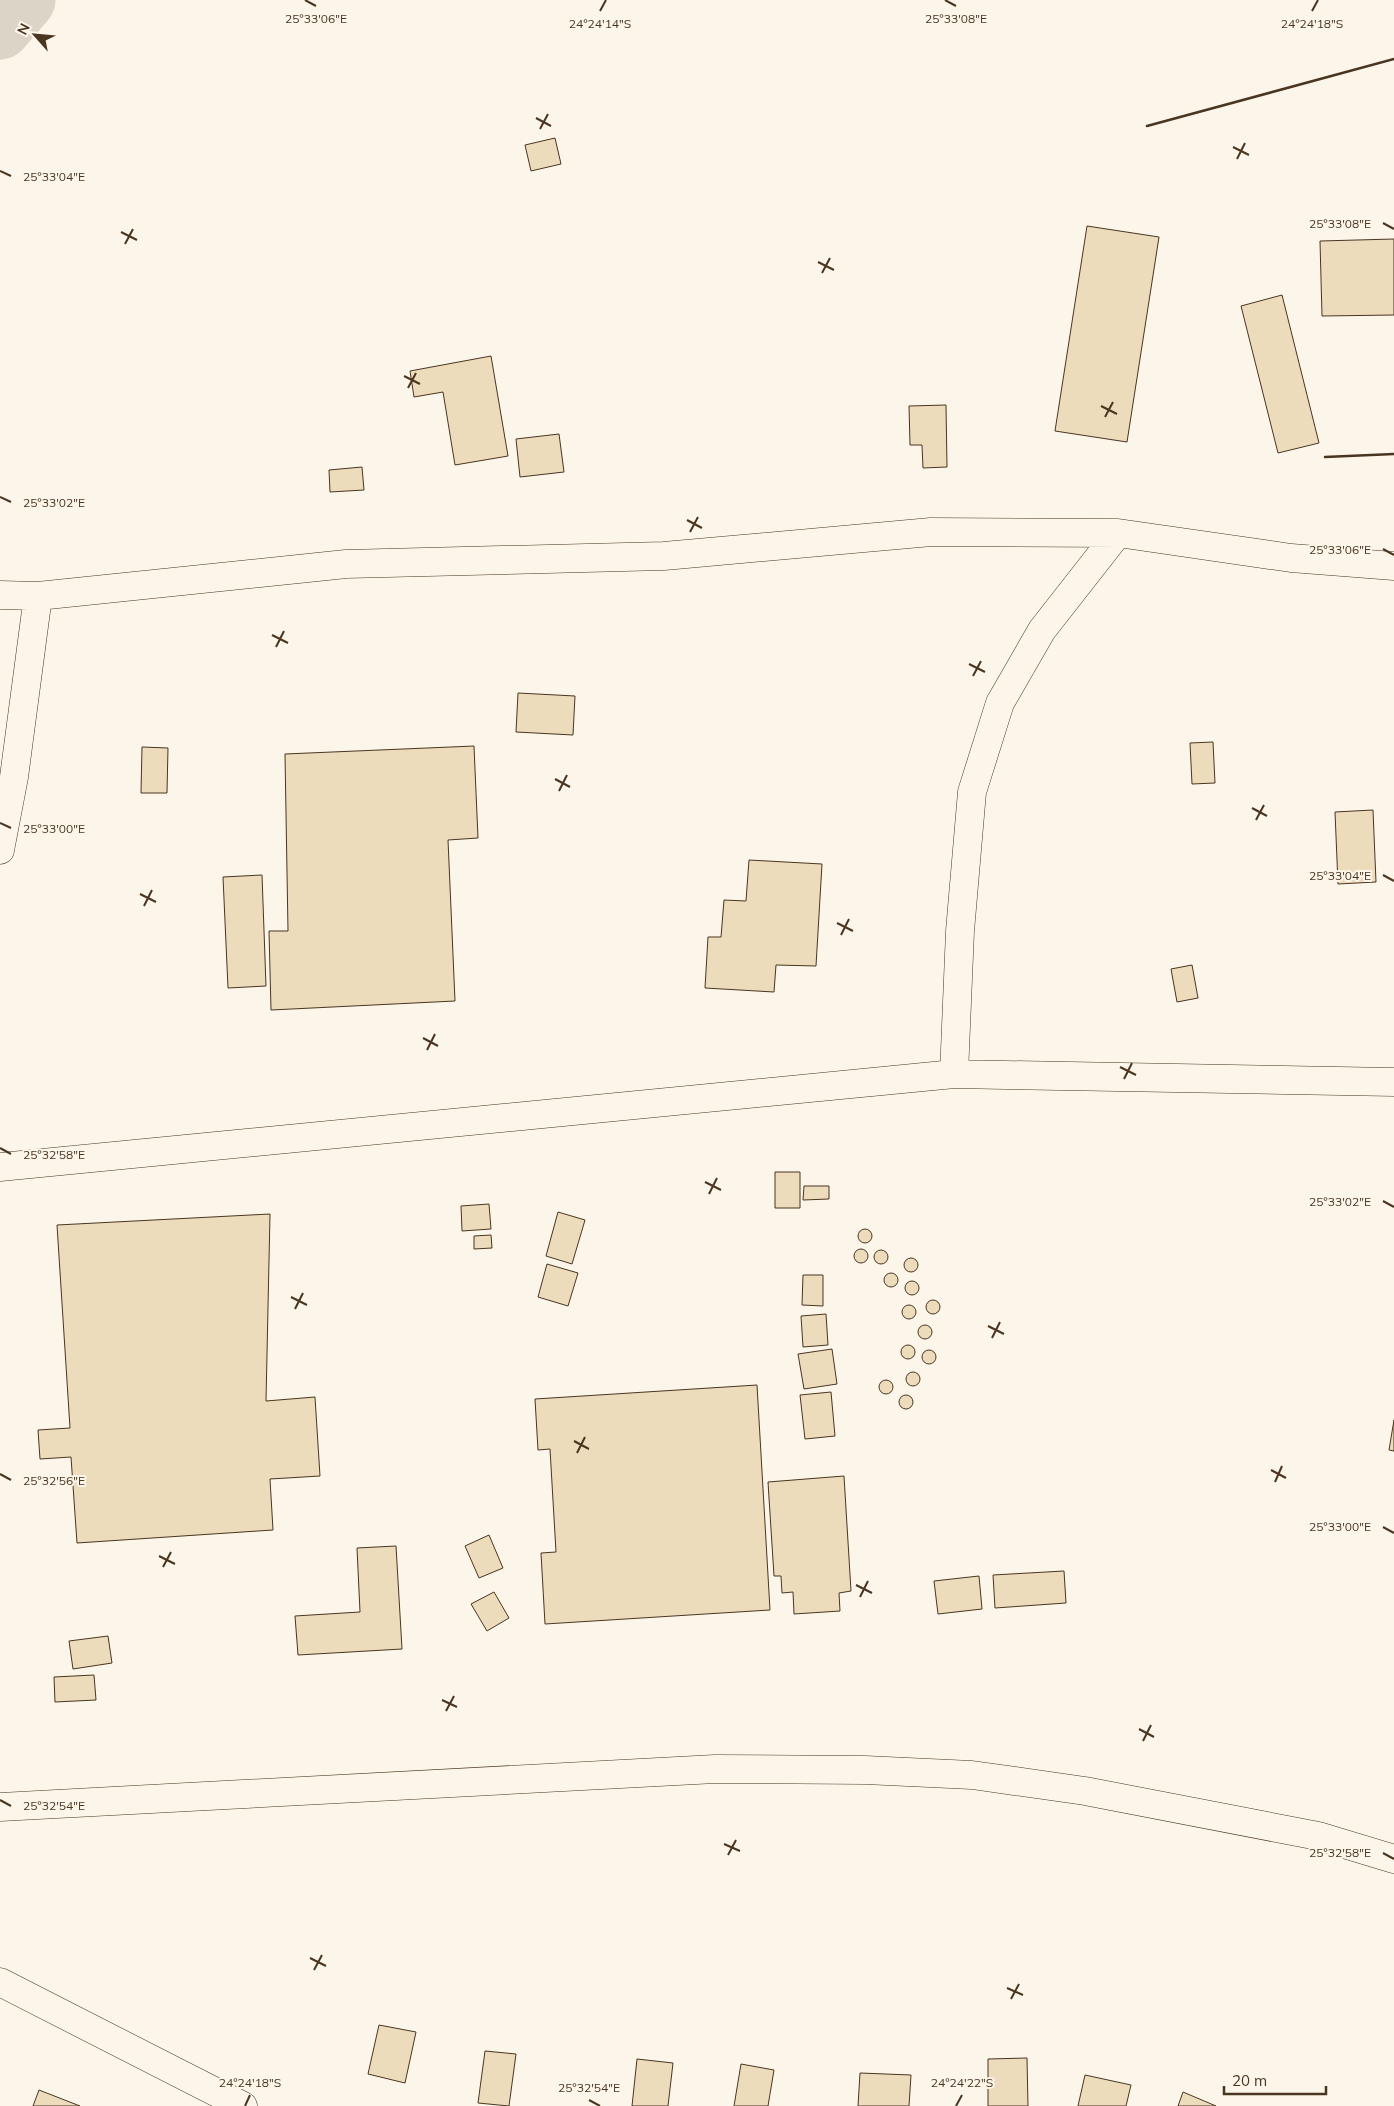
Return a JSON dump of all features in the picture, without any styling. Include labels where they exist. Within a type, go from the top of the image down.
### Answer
[{"type":"street","points":[[0,595],[38,596],[346,564],[664,556],[931,532],[1118,533],[1291,558],[1394,566]]},
{"type":"street","points":[[954,1074],[960,931],[972,792],[1000,703],[1042,630],[1118,533]]},
{"type":"street","points":[[0,850],[14,777],[38,596]]},
{"type":"street","points":[[0,1167],[954,1074],[1394,1082]]},
{"type":"street","points":[[0,1806],[715,1769],[865,1770],[972,1775],[1086,1791],[1318,1836],[1394,1859]]},
{"type":"street","points":[[0,1982],[243,2106]]},
{"type":"building","points":[[555,138],[561,164],[531,171],[525,145]]},
{"type":"building","points":[[1087,226],[1159,237],[1127,442],[1055,431]]},
{"type":"building","points":[[1394,239],[1394,315],[1322,316],[1320,241]]},
{"type":"building","points":[[1282,295],[1319,443],[1278,453],[1241,306]]},
{"type":"building","points":[[491,356],[508,456],[455,465],[443,392],[414,397],[410,371]]},
{"type":"building","points":[[946,405],[947,467],[923,468],[922,445],[910,445],[909,406]]},
{"type":"building","points":[[559,434],[564,472],[520,477],[516,439]]},
{"type":"building","points":[[362,467],[364,490],[330,492],[329,470]]},
{"type":"building","points":[[518,693],[575,696],[573,735],[516,732]]},
{"type":"building","points":[[1213,742],[1215,783],[1192,784],[1190,743]]},
{"type":"building","points":[[474,746],[478,838],[448,840],[455,1001],[271,1010],[269,931],[288,931],[285,754]]},
{"type":"building","points":[[142,747],[168,748],[167,793],[141,793]]},
{"type":"building","points":[[1373,810],[1376,882],[1338,884],[1335,812]]},
{"type":"building","points":[[749,860],[822,864],[816,966],[776,965],[774,992],[705,988],[708,937],[721,937],[724,900],[746,901]]},
{"type":"building","points":[[262,875],[266,986],[228,988],[223,877]]},
{"type":"building","points":[[1192,965],[1198,998],[1177,1002],[1171,969]]},
{"type":"building","points":[[775,1172],[800,1172],[800,1208],[775,1208]]},
{"type":"building","points":[[804,1186],[829,1186],[829,1199],[803,1200]]},
{"type":"building","points":[[489,1204],[491,1229],[462,1231],[461,1206]]},
{"type":"building","points":[[558,1212],[585,1220],[572,1264],[546,1256]]},
{"type":"building","points":[[270,1214],[266,1401],[315,1397],[320,1476],[270,1479],[273,1530],[77,1543],[71,1457],[40,1459],[38,1430],[70,1428],[57,1225]]},
{"type":"building","points":[[862,1229],[868,1229],[872,1236],[868,1243],[862,1243],[858,1239],[858,1233]]},
{"type":"building","points":[[491,1235],[492,1248],[474,1249],[474,1236]]},
{"type":"building","points":[[858,1249],[864,1249],[868,1256],[864,1263],[858,1263],[854,1259],[854,1253]]},
{"type":"building","points":[[878,1250],[884,1250],[888,1257],[884,1264],[878,1264],[874,1260],[874,1254]]},
{"type":"building","points":[[908,1258],[914,1258],[918,1265],[914,1272],[908,1272],[904,1268],[904,1262]]},
{"type":"building","points":[[547,1264],[578,1273],[568,1306],[538,1297]]},
{"type":"building","points":[[888,1273],[894,1273],[898,1280],[894,1287],[888,1287],[884,1283],[884,1277]]},
{"type":"building","points":[[803,1275],[823,1275],[823,1306],[802,1305]]},
{"type":"building","points":[[909,1281],[915,1281],[919,1288],[915,1295],[909,1295],[905,1291],[905,1285]]},
{"type":"building","points":[[930,1300],[936,1300],[940,1307],[936,1314],[930,1314],[926,1310],[926,1304]]},
{"type":"building","points":[[906,1305],[912,1305],[916,1312],[912,1319],[906,1319],[902,1315],[902,1309]]},
{"type":"building","points":[[826,1314],[828,1345],[803,1347],[801,1316]]},
{"type":"building","points":[[922,1325],[928,1325],[932,1332],[928,1339],[922,1339],[918,1335],[918,1329]]},
{"type":"building","points":[[905,1345],[911,1345],[915,1352],[911,1359],[905,1359],[901,1355],[901,1349]]},
{"type":"building","points":[[832,1349],[837,1384],[804,1389],[798,1354]]},
{"type":"building","points":[[926,1350],[932,1350],[936,1357],[932,1364],[926,1364],[922,1360],[922,1354]]},
{"type":"building","points":[[910,1372],[916,1372],[920,1379],[916,1386],[910,1386],[906,1382],[906,1376]]},
{"type":"building","points":[[883,1380],[889,1380],[893,1387],[889,1394],[883,1394],[879,1390],[879,1384]]},
{"type":"building","points":[[757,1385],[770,1610],[545,1624],[541,1553],[556,1552],[550,1449],[538,1450],[535,1399]]},
{"type":"building","points":[[831,1392],[835,1436],[805,1439],[800,1395]]},
{"type":"building","points":[[903,1395],[909,1395],[913,1402],[909,1409],[903,1409],[899,1405],[899,1399]]},
{"type":"building","points":[[1394,1420],[1394,1451],[1389,1450]]},
{"type":"building","points":[[844,1476],[851,1591],[839,1593],[840,1611],[794,1614],[793,1592],[782,1593],[781,1576],[774,1576],[768,1482]]},
{"type":"building","points":[[489,1535],[503,1568],[479,1578],[465,1546]]},
{"type":"building","points":[[396,1546],[402,1649],[298,1655],[295,1616],[360,1612],[357,1548]]},
{"type":"building","points":[[1064,1571],[1066,1603],[995,1608],[993,1575]]},
{"type":"building","points":[[979,1576],[982,1609],[938,1614],[934,1581]]},
{"type":"building","points":[[494,1592],[509,1618],[487,1631],[471,1604]]},
{"type":"building","points":[[108,1636],[112,1663],[73,1669],[69,1641]]},
{"type":"building","points":[[94,1675],[96,1700],[55,1702],[54,1677]]},
{"type":"building","points":[[379,2025],[416,2032],[405,2083],[368,2074]]},
{"type":"building","points":[[485,2051],[516,2054],[509,2106],[478,2103]]},
{"type":"building","points":[[1027,2058],[1028,2106],[988,2106],[988,2059]]},
{"type":"building","points":[[637,2059],[673,2063],[668,2106],[632,2106]]},
{"type":"building","points":[[741,2064],[774,2070],[768,2106],[734,2106]]},
{"type":"building","points":[[860,2073],[911,2075],[909,2106],[858,2106]]},
{"type":"building","points":[[1085,2075],[1131,2085],[1126,2106],[1078,2106]]},
{"type":"building","points":[[39,2090],[80,2106],[33,2106]]},
{"type":"building","points":[[1183,2092],[1216,2106],[1178,2106]]},
{"type":"waterway","points":[[0,29],[25,0]]},
{"type":"wall","points":[[1147,126],[1394,59]]},
{"type":"wall","points":[[1325,457],[1394,454]]}]
